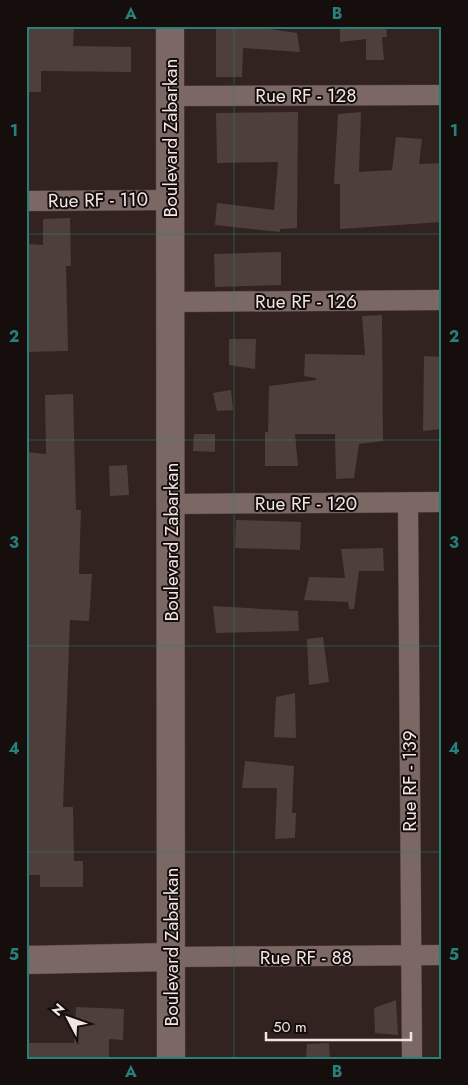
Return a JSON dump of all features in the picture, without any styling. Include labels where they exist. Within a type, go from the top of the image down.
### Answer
[{"type":"street","name":"Boulevard Zabarkan","points":[[170,26],[171,1059]]},
{"type":"street","name":"Rue RF - 128","points":[[170,96],[442,95]]},
{"type":"street","name":"Rue RF - 110","points":[[26,201],[170,200]]},
{"type":"street","name":"Rue RF - 126","points":[[170,302],[442,300]]},
{"type":"street","name":"Rue RF - 120","points":[[171,504],[442,502]]},
{"type":"street","name":"Rue RF - 139","points":[[408,503],[412,1059]]},
{"type":"street","name":"Rue RF - 88","points":[[170,957],[442,955]]},
{"type":"street","points":[[26,960],[170,957]]},
{"type":"building","points":[[26,26],[74,26],[73,46],[131,47],[131,72],[41,71],[41,92],[26,92]]},
{"type":"building","points":[[216,26],[248,26],[297,33],[300,52],[243,48],[242,77],[216,77]]},
{"type":"building","points":[[340,26],[386,26],[387,37],[382,37],[384,60],[366,60],[366,39],[340,42]]},
{"type":"building","points":[[298,112],[297,228],[280,229],[280,232],[215,225],[217,203],[274,210],[278,162],[217,163],[216,113]]},
{"type":"building","points":[[361,112],[359,172],[392,170],[396,137],[422,139],[419,164],[442,163],[442,222],[340,229],[340,184],[334,184],[338,114]]},
{"type":"building","points":[[70,218],[71,266],[66,266],[68,351],[26,352],[26,244],[43,245],[43,219]]},
{"type":"building","points":[[281,252],[281,285],[215,287],[214,254]]},
{"type":"building","points":[[382,315],[383,441],[359,444],[354,478],[336,479],[335,434],[295,434],[298,466],[265,466],[265,432],[268,432],[269,386],[316,380],[316,378],[304,376],[305,354],[365,355],[362,316]]},
{"type":"building","points":[[229,339],[256,339],[255,369],[229,365]]},
{"type":"building","points":[[424,356],[442,357],[442,396],[439,396],[441,429],[423,431]]},
{"type":"building","points":[[231,390],[233,410],[217,411],[213,393]]},
{"type":"building","points":[[73,394],[76,510],[81,510],[79,574],[92,574],[89,621],[70,620],[63,807],[73,807],[74,861],[83,861],[83,887],[40,887],[40,875],[26,875],[26,452],[46,454],[45,395]]},
{"type":"building","points":[[194,434],[215,434],[215,452],[193,451]]},
{"type":"building","points":[[127,465],[129,495],[110,496],[109,466]]},
{"type":"building","points":[[236,520],[301,522],[300,550],[235,548]]},
{"type":"building","points":[[383,548],[384,571],[359,571],[354,609],[349,609],[348,602],[304,600],[309,577],[345,578],[341,549]]},
{"type":"building","points":[[213,606],[298,611],[299,631],[216,633]]},
{"type":"building","points":[[323,637],[329,682],[309,685],[307,639]]},
{"type":"building","points":[[295,693],[296,738],[274,737],[276,697]]},
{"type":"building","points":[[245,761],[294,766],[292,813],[296,813],[295,838],[275,839],[277,788],[242,788]]},
{"type":"building","points":[[396,1000],[398,1035],[375,1033],[374,1008]]},
{"type":"building","points":[[76,1007],[124,1009],[123,1040],[109,1039],[109,1059],[26,1059],[26,1043],[74,1043]]},
{"type":"building","points":[[329,1043],[330,1059],[306,1059],[307,1044]]}]
